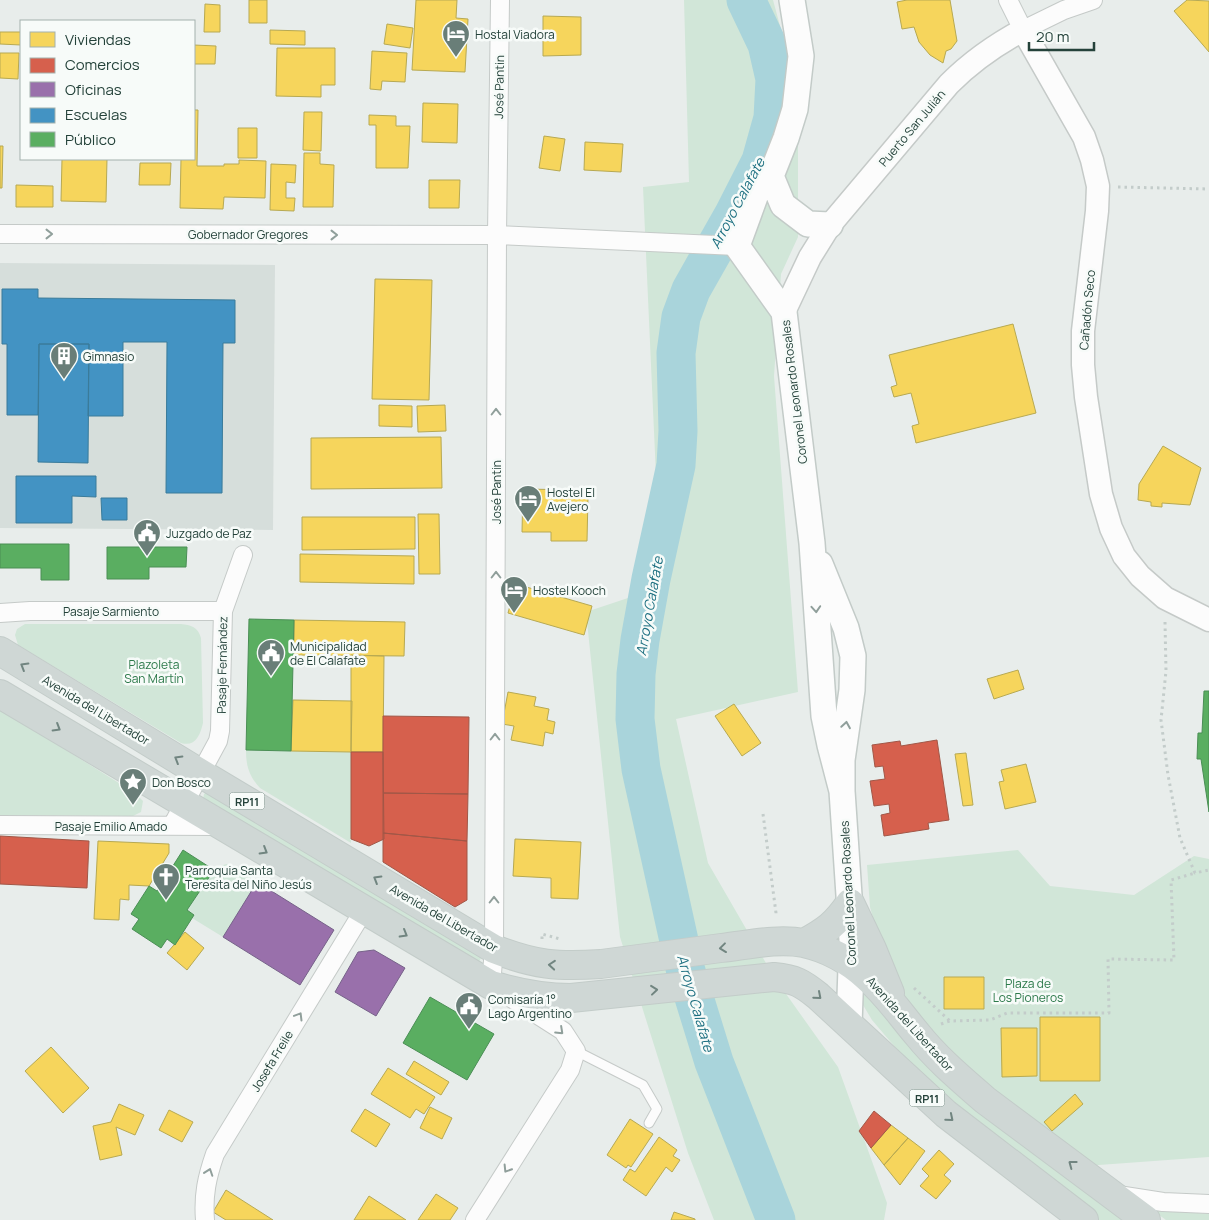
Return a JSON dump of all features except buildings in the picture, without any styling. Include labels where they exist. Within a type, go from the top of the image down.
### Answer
[{"type":"main road","points":[[729,246],[756,194],[771,176],[795,109],[801,56],[792,0]]},
{"type":"main road","points":[[771,176],[783,205],[808,224],[830,225]]},
{"type":"main road","name":"Coronel Leonardo Rosales","points":[[729,246],[784,312],[812,543],[824,716],[842,791]]},
{"type":"main road","name":"Coronel Leonardo Rosales","points":[[812,543],[846,628],[853,656],[852,690],[842,760],[842,791],[850,903],[851,965],[849,1025]]},
{"type":"main road","name":"Avenida del Libertador","points":[[0,651],[200,773],[494,948],[518,958],[542,964],[576,966],[601,964],[773,931],[832,953],[866,975],[896,1006],[940,1060],[986,1100],[1146,1220]]},
{"type":"main road","name":"RP11","points":[[0,694],[178,815],[222,826],[491,985],[544,998],[571,998],[774,977],[796,980],[804,984],[946,1114],[1084,1220]]},
{"type":"main road","points":[[804,943],[825,932],[838,921],[850,903]]},
{"type":"main road","points":[[850,903],[896,1006]]},
{"type":"street","name":"José Pantin","points":[[491,985],[494,948],[497,235],[500,0]]},
{"type":"street","points":[[1008,0],[1023,30]]},
{"type":"street","name":"Puerto San Julián","points":[[784,312],[810,257],[830,225],[966,66],[985,52],[1023,30],[1064,10],[1093,0]]},
{"type":"street","name":"Cañadón Seco","points":[[1023,30],[1084,137],[1098,186],[1097,211],[1083,331],[1083,365],[1101,494],[1111,528],[1124,556],[1140,576],[1165,598],[1209,620]]},
{"type":"street","name":"Gobernador Gregores","points":[[0,234],[497,235],[729,246]]},
{"type":"street","name":"Pasaje Fernández","points":[[178,815],[216,746],[220,731],[223,611],[243,555]]},
{"type":"street","name":"Pasaje Sarmiento","points":[[0,613],[30,611],[223,611]]},
{"type":"street","name":"Pasaje Emilio Amado","points":[[0,825],[178,815]]},
{"type":"street","name":"Josefa Freile","points":[[205,1220],[206,1179],[216,1154],[364,910]]},
{"type":"street","points":[[475,1220],[570,1070],[576,1052],[563,1031],[491,985]]},
{"type":"street","points":[[1111,1194],[1163,1202],[1209,1204]]},
{"type":"lane","points":[[576,1052],[643,1085],[657,1109],[649,1123]]},
{"type":"path","points":[[1098,186],[1209,190]]},
{"type":"path","points":[[1165,598],[1166,671],[1161,720],[1168,775],[1180,838],[1195,873]]},
{"type":"path","points":[[763,814],[776,913],[773,931]]},
{"type":"path","points":[[917,1034],[950,1021],[990,1020],[1007,1013],[1109,1013],[1108,959],[1174,960],[1171,880],[1209,870]]},
{"type":"shaded area","points":[[0,263],[275,265],[273,530],[0,528]]},
{"type":"green space","points":[[684,0],[773,0],[798,92],[798,237],[781,274],[774,376],[798,692],[676,719],[708,863],[774,977],[838,1067],[887,1203],[884,1220],[714,1220],[688,1153],[620,937],[586,612],[661,587],[643,187],[689,182]]},
{"type":"green space","name":"Plazoleta San Martín","points":[[25,624],[181,624],[194,627],[201,638],[203,723],[198,736],[193,742],[181,743],[18,645],[15,635],[17,629]]},
{"type":"green space","points":[[0,709],[135,793],[143,801],[141,812],[133,816],[0,815]]},
{"type":"green space","points":[[246,750],[351,752],[351,843],[260,788],[249,770]]},
{"type":"green space","points":[[208,791],[483,955],[478,963],[203,799],[204,794]]},
{"type":"green space","name":"Plaza de Los Pioneros","points":[[1018,850],[1050,886],[1134,895],[1194,856],[1209,859],[1209,1157],[1085,1166],[921,1030],[887,968],[870,907],[867,865]]},
{"type":"green space","points":[[227,864],[257,882],[223,937],[192,918],[187,910],[199,890],[215,870]]},
{"type":"green space","points":[[864,995],[874,998],[1125,1220],[1098,1220],[945,1101],[906,1060],[872,1020],[863,1005]]},
{"type":"green space","points":[[1151,1209],[1209,1214],[1209,1220],[1166,1220]]},
{"type":"waterway","name":"Arroyo Calafate","points":[[746,0],[767,44],[775,79],[773,118],[761,161],[734,214],[691,290],[681,317],[676,353],[678,431],[676,465],[651,579],[640,640],[636,674],[635,719],[641,769],[685,968],[714,1062],[776,1220]]},
{"type":"place","name":"Hostal Viadora","points":[[456,58]]},
{"type":"place","name":"Gimnasio","points":[[64,380]]},
{"type":"place","name":"Hostel El Avejero","points":[[528,523]]},
{"type":"place","name":"Juzgado de Paz","points":[[147,557]]},
{"type":"place","name":"Hostel Kooch","points":[[514,614]]},
{"type":"place","name":"Municipalidad de El Calafate","points":[[271,677]]},
{"type":"place","name":"Don Bosco","points":[[133,806]]},
{"type":"place","name":"Parroquia Santa Teresita del Niño Jesús","points":[[166,901]]},
{"type":"place","name":"Comisaría 1° Lago Argentino","points":[[469,1030]]}]
